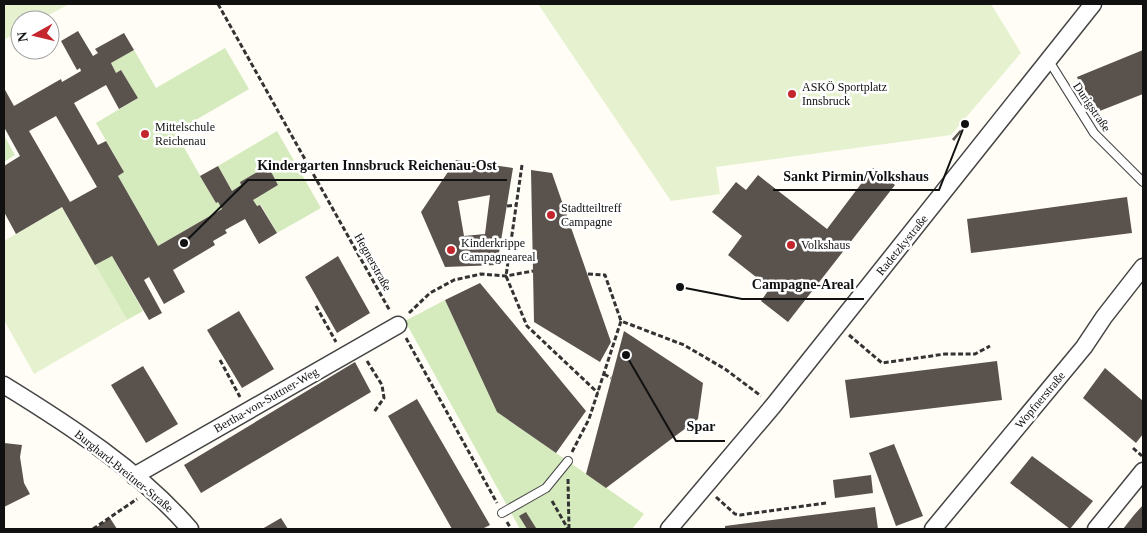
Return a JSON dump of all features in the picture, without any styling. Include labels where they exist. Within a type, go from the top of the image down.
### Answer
[{"type":"street","name":"Radetzkystraße","points":[[669,529],[773,406],[1093,4]]},
{"type":"street","name":"Wopfnerstraße","points":[[934,529],[1084,346],[1143,267]]},
{"type":"street","name":"Bertha-von-Suttner-Weg","points":[[134,476],[398,325]]},
{"type":"street","name":"Burghard-Breitner-Straße","points":[[4,385],[92,442],[173,509],[190,529]]},
{"type":"street","points":[[1096,529],[1143,471]]},
{"type":"lane","name":"Durigstraße","points":[[1049,61],[1094,133],[1143,182]]},
{"type":"lane","points":[[502,513],[546,488],[568,461]]},
{"type":"path","name":"Hegnerstraße","points":[[218,4],[511,529]]},
{"type":"path","points":[[522,165],[506,276],[527,326],[598,393]]},
{"type":"path","points":[[507,206],[517,205]]},
{"type":"path","points":[[398,325],[430,293],[454,280],[481,274],[506,276],[533,270]]},
{"type":"path","points":[[569,529],[568,461],[589,419],[621,322],[604,275],[588,274]]},
{"type":"path","points":[[316,306],[344,356]]},
{"type":"path","points":[[621,322],[684,345],[725,369],[773,406]]},
{"type":"path","points":[[855,340],[882,362],[945,354],[975,354],[990,346]]},
{"type":"path","points":[[359,347],[382,385],[384,398],[374,412]]},
{"type":"path","points":[[220,360],[248,411]]},
{"type":"path","points":[[604,374],[611,378]]},
{"type":"path","points":[[1133,448],[1143,457]]},
{"type":"path","points":[[93,529],[142,496]]},
{"type":"path","points":[[552,501],[569,529]]},
{"type":"path","points":[[723,504],[735,514],[740,515],[826,503]]},
{"type":"green space","points":[[4,4],[69,4],[58,10],[10,10],[10,37],[4,40]]},
{"type":"green space","name":"ASKÖ Sportplatz Innsbruck","points":[[538,4],[991,4],[1021,53],[951,135],[716,167],[720,194],[671,201]]},
{"type":"green space","points":[[225,48],[249,89],[175,132],[216,203],[218,202],[222,209],[158,246],[118,176],[124,172],[96,123],[138,98],[121,70],[116,73],[111,63],[134,50],[156,88]]},
{"type":"green space","points":[[277,131],[321,208],[277,233],[261,205],[257,206],[253,200],[278,185],[268,167],[240,182],[241,185],[232,191],[218,166]]},
{"type":"green space","points":[[4,135],[15,155],[4,162]]},
{"type":"green space","points":[[62,207],[127,320],[34,374],[4,320],[4,241]]},
{"type":"green space","points":[[112,256],[143,311],[127,320],[95,265]]},
{"type":"green space","points":[[445,300],[497,412],[644,514],[632,529],[520,529],[405,321]]},
{"type":"building","points":[[78,31],[93,56],[98,53],[95,49],[124,33],[134,50],[111,63],[116,73],[121,70],[138,98],[119,109],[106,85],[74,103],[98,145],[106,141],[124,172],[118,176],[158,246],[222,209],[218,202],[216,203],[200,176],[218,166],[232,191],[241,185],[240,182],[268,166],[278,185],[253,200],[257,206],[260,205],[277,233],[259,244],[245,219],[225,230],[227,233],[213,241],[215,245],[173,270],[185,292],[164,304],[149,277],[144,280],[162,313],[149,320],[112,256],[95,265],[62,207],[16,234],[4,212],[4,166],[20,156],[4,127],[4,88],[14,106],[61,79],[62,82],[81,71],[80,68],[77,70],[61,41]],"holes":[[[56,116],[97,187],[70,202],[29,131]]]},
{"type":"building","points":[[1143,50],[1143,94],[1092,114],[1077,77]]},
{"type":"building","points":[[960,130],[962,131],[954,141],[952,139]]},
{"type":"building","points":[[456,160],[513,168],[497,265],[445,267],[421,212]],"holes":[[[490,195],[485,234],[464,236],[458,201]]]},
{"type":"building","name":"Volkshaus","points":[[873,168],[895,185],[788,322],[761,301],[770,288],[728,255],[742,236],[712,212],[736,182],[746,190],[758,175],[827,229]]},
{"type":"building","points":[[531,170],[552,173],[611,342],[600,362],[534,322]]},
{"type":"building","points":[[1127,197],[1132,233],[971,253],[967,219]]},
{"type":"building","points":[[338,256],[370,313],[337,333],[305,277]]},
{"type":"building","points":[[480,283],[586,411],[556,453],[497,412],[445,300]]},
{"type":"building","points":[[239,311],[274,369],[242,388],[207,330]]},
{"type":"building","points":[[624,331],[703,383],[698,419],[606,488],[586,474]]},
{"type":"building","points":[[997,361],[1002,400],[850,418],[845,380]]},
{"type":"building","points":[[355,362],[371,392],[201,493],[184,465]]},
{"type":"building","points":[[143,366],[178,424],[146,443],[111,385]]},
{"type":"building","points":[[1105,368],[1143,401],[1143,434],[1136,443],[1083,398]]},
{"type":"building","points":[[417,399],[490,525],[482,529],[452,529],[388,416]]},
{"type":"building","points":[[4,443],[22,445],[20,457],[24,483],[30,494],[4,507]]},
{"type":"building","points":[[894,444],[923,516],[896,526],[869,453]]},
{"type":"building","points":[[1032,456],[1093,501],[1070,529],[1010,483]]},
{"type":"building","points":[[871,475],[873,493],[835,498],[833,480]]},
{"type":"building","points":[[1143,505],[1143,529],[1123,529],[1134,515]]},
{"type":"building","points":[[875,507],[878,529],[725,529],[725,526]]},
{"type":"building","points":[[526,512],[536,528],[527,529],[519,516]]},
{"type":"building","points":[[110,518],[117,529],[94,529]]},
{"type":"building","points":[[281,518],[288,529],[262,529]]},
{"type":"place","name":"ASKÖ Sportplatz Innsbruck","points":[[792,94]]},
{"type":"place","name":"Sankt Pirmin/Volkshaus","points":[[965,124]]},
{"type":"place","name":"Mittelschule Reichenau","points":[[145,134]]},
{"type":"place","name":"Stadtteiltreff Campagne","points":[[551,215]]},
{"type":"place","name":"Kindergarten Innsbruck Reichenau-Ost","points":[[184,243]]},
{"type":"place","name":"Volkshaus","points":[[791,245]]},
{"type":"place","name":"Kinderkrippe Campagneareal","points":[[451,250]]},
{"type":"place","name":"Campagne-Areal","points":[[680,287]]},
{"type":"place","name":"Spar","points":[[626,355]]}]
